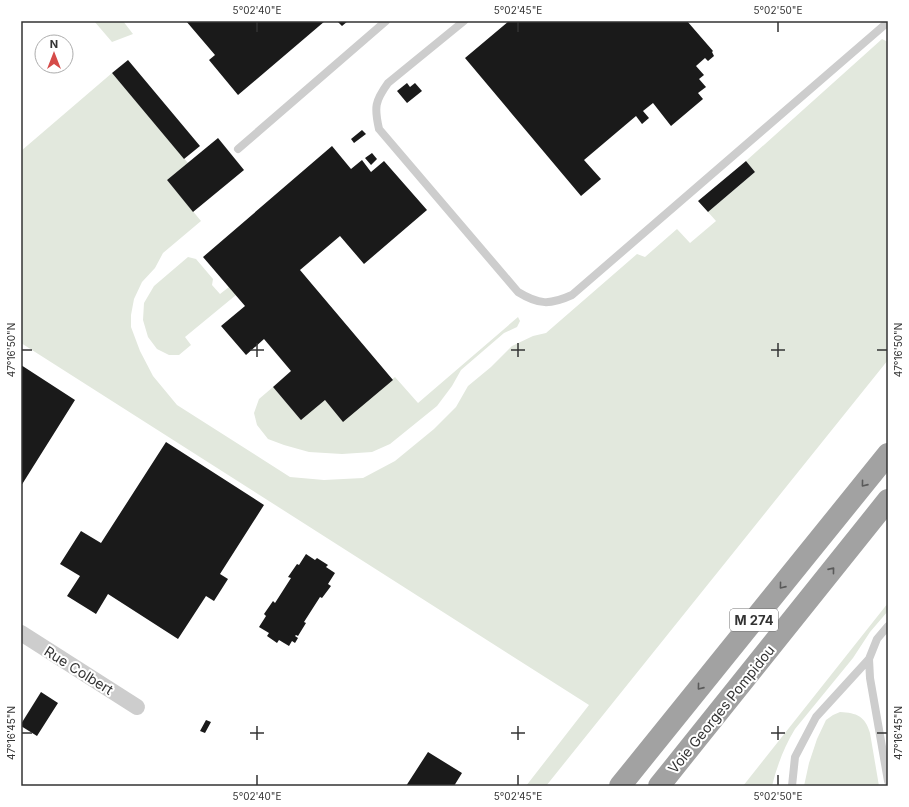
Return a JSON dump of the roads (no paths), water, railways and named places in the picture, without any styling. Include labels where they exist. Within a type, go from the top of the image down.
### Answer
[{"type":"highway","name":"M 274","points":[[620,786],[888,454]]},
{"type":"highway","name":"Voie Georges Pompidou","points":[[659,786],[888,500]]},
{"type":"street","name":"Rue Colbert","points":[[21,633],[137,707]]},
{"type":"lane","points":[[238,149],[386,21]]},
{"type":"lane","points":[[464,21],[388,83],[378,96],[375,113],[379,128],[518,292],[530,300],[544,303],[559,301],[572,294],[888,22]]},
{"type":"lane","points":[[792,786],[795,757],[816,717],[869,659],[877,639],[888,626]]},
{"type":"lane","points":[[869,659],[870,678],[888,781]]}]
